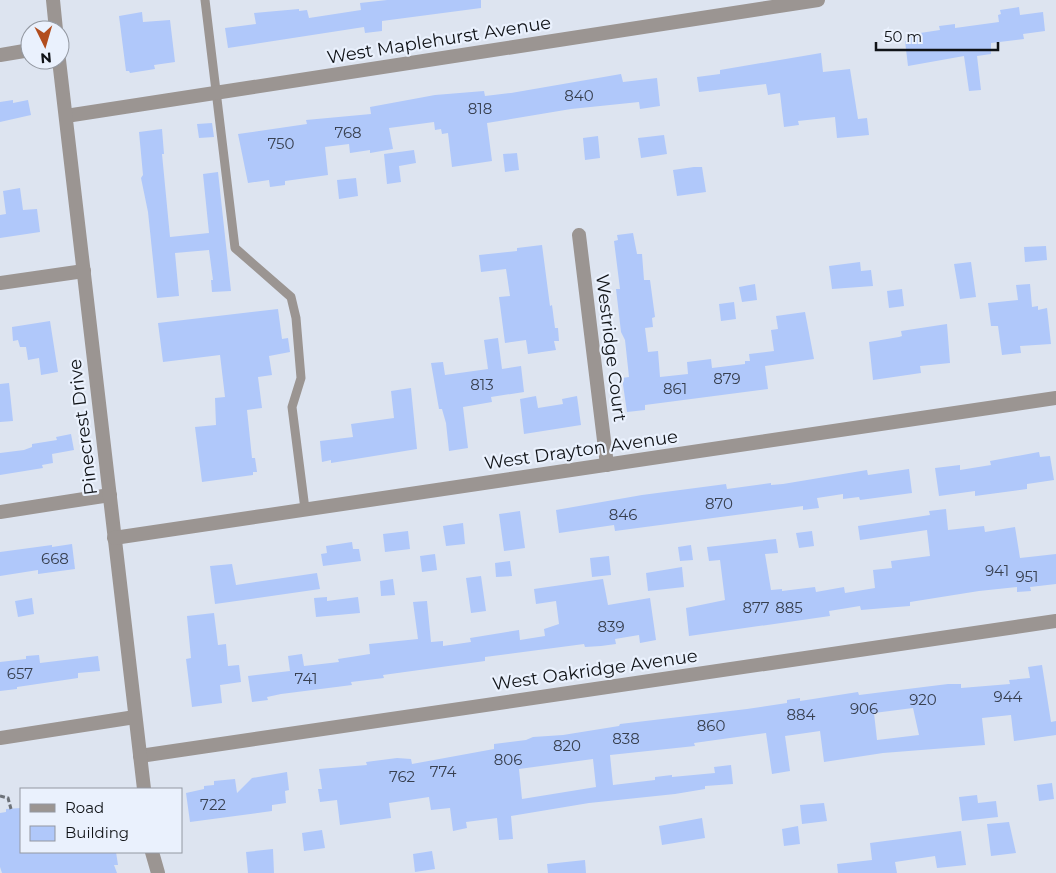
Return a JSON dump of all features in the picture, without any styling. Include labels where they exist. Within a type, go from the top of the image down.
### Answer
[{"type":"street","points":[[52,0],[55,20]]},
{"type":"street","name":"West Maplehurst Avenue","points":[[66,116],[818,0]]},
{"type":"street","points":[[0,55],[20,52]]},
{"type":"street","name":"Pinecrest Drive","points":[[60,70],[144,788]]},
{"type":"street","name":"Westridge Court","points":[[579,235],[607,465]]},
{"type":"street","points":[[0,284],[84,271]]},
{"type":"street","name":"West Drayton Avenue","points":[[114,538],[1055,399]]},
{"type":"street","points":[[0,512],[110,495]]},
{"type":"street","name":"West Oakridge Avenue","points":[[140,756],[1056,622]]},
{"type":"street","points":[[0,738],[136,717]]},
{"type":"street","points":[[151,873],[152,853]]},
{"type":"street","points":[[152,853],[158,873]]},
{"type":"lane","points":[[205,0],[218,93],[235,248],[291,297],[301,378],[292,408],[305,509]]},
{"type":"path","points":[[0,796],[8,798],[11,809]]},
{"type":"building","points":[[387,0],[481,0],[481,8],[382,21],[382,31],[365,33],[364,27],[228,48],[225,28],[256,24],[254,13],[299,9],[299,11],[307,10],[309,18],[361,10],[360,3]]},
{"type":"building","points":[[1019,7],[1020,15],[1043,12],[1045,31],[1023,34],[1024,39],[991,43],[991,54],[977,56],[981,90],[969,91],[964,56],[908,66],[905,41],[907,41],[907,35],[940,30],[939,26],[955,24],[955,28],[999,22],[998,15],[1001,14],[1000,10]]},
{"type":"building","points":[[142,12],[143,22],[170,20],[175,62],[154,65],[155,69],[130,73],[126,71],[119,16]]},
{"type":"building","points":[[821,53],[823,72],[850,69],[858,119],[867,118],[869,135],[837,138],[835,117],[798,121],[799,125],[784,127],[780,93],[768,95],[766,84],[699,92],[697,77],[720,74],[720,70]]},
{"type":"building","points":[[621,74],[623,82],[657,78],[660,106],[640,109],[639,102],[571,109],[487,123],[492,161],[452,167],[448,133],[442,134],[441,129],[435,130],[434,122],[389,128],[393,149],[370,153],[370,150],[350,153],[349,144],[325,147],[328,175],[285,181],[285,185],[270,187],[269,180],[248,183],[238,134],[307,124],[306,120],[371,114],[370,107],[435,95],[484,91],[485,96]]},
{"type":"building","points":[[13,100],[13,103],[28,100],[31,115],[0,122],[0,102]]},
{"type":"building","points":[[212,123],[214,137],[199,138],[197,124]]},
{"type":"building","points":[[162,129],[164,154],[162,154],[170,237],[209,233],[203,174],[218,172],[231,291],[212,292],[211,280],[213,280],[209,250],[175,253],[179,296],[157,298],[148,212],[141,178],[143,175],[139,132]]},
{"type":"building","points":[[664,135],[667,154],[641,158],[638,138]]},
{"type":"building","points":[[598,136],[600,158],[585,160],[583,138]]},
{"type":"building","points":[[414,150],[416,163],[399,166],[401,182],[387,184],[384,154]]},
{"type":"building","points":[[517,153],[519,170],[505,172],[503,154]]},
{"type":"building","points":[[702,167],[706,192],[677,196],[673,170]]},
{"type":"building","points":[[356,178],[358,196],[339,199],[337,180]]},
{"type":"building","points":[[20,188],[23,210],[37,209],[40,232],[0,238],[0,215],[6,214],[3,191]]},
{"type":"building","points":[[633,233],[637,254],[642,254],[644,280],[650,280],[655,317],[652,318],[653,327],[645,328],[648,352],[658,351],[660,377],[688,374],[687,362],[711,359],[712,368],[745,364],[745,361],[750,361],[749,354],[774,351],[771,330],[778,329],[776,316],[805,312],[814,359],[765,366],[768,389],[645,405],[645,410],[627,412],[622,378],[629,377],[616,289],[620,289],[614,241],[618,240],[617,235]]},
{"type":"building","points":[[542,245],[550,306],[552,305],[555,328],[558,328],[559,341],[554,341],[556,350],[528,354],[526,340],[505,343],[499,297],[510,296],[506,269],[481,272],[479,255],[517,251],[517,248]]},
{"type":"building","points":[[1046,246],[1047,260],[1025,262],[1024,247]]},
{"type":"building","points":[[860,262],[861,271],[871,270],[873,286],[832,289],[829,266]]},
{"type":"building","points":[[971,262],[976,297],[960,299],[954,264]]},
{"type":"building","points":[[755,284],[757,300],[742,302],[739,287]]},
{"type":"building","points":[[1030,284],[1032,307],[1038,306],[1038,310],[1047,308],[1051,344],[1020,346],[1021,353],[1002,355],[998,326],[991,326],[988,303],[1018,300],[1016,285]]},
{"type":"building","points":[[902,289],[904,306],[889,308],[887,291]]},
{"type":"building","points":[[734,302],[736,319],[721,321],[719,304]]},
{"type":"building","points":[[278,309],[282,339],[288,338],[290,352],[269,356],[272,375],[258,377],[262,408],[247,410],[252,458],[255,458],[257,472],[253,472],[253,475],[202,482],[195,427],[216,425],[215,398],[225,397],[220,355],[163,362],[158,323]]},
{"type":"building","points":[[50,321],[58,372],[41,375],[39,358],[28,360],[26,347],[20,347],[18,340],[13,341],[12,327]]},
{"type":"building","points":[[947,324],[950,363],[920,366],[921,373],[873,380],[869,342],[902,336],[901,331]]},
{"type":"building","points":[[498,338],[502,369],[521,366],[524,392],[491,397],[492,402],[463,407],[468,448],[449,451],[446,423],[442,409],[439,409],[431,363],[443,362],[445,375],[488,369],[484,340]]},
{"type":"building","points":[[9,383],[13,421],[0,422],[0,384]]},
{"type":"building","points":[[411,388],[417,449],[331,463],[331,460],[322,462],[320,441],[353,437],[351,424],[394,418],[391,391]]},
{"type":"building","points":[[536,396],[538,408],[563,404],[562,399],[577,396],[581,425],[524,434],[520,399]]},
{"type":"building","points":[[71,434],[74,450],[52,454],[53,463],[42,465],[43,468],[0,475],[0,453],[24,450],[32,447],[32,444],[57,440],[56,437]]},
{"type":"building","points":[[1039,452],[1040,457],[1050,456],[1054,480],[1027,484],[1027,489],[975,496],[975,491],[939,496],[935,468],[960,465],[960,470],[991,465],[990,461]]},
{"type":"building","points":[[909,469],[912,493],[860,500],[859,497],[843,499],[843,494],[817,498],[819,508],[803,510],[803,506],[615,531],[614,525],[559,533],[556,510],[642,495],[726,484],[727,489],[771,483],[771,485],[783,484],[867,470],[868,475]]},
{"type":"building","points":[[946,509],[948,530],[984,526],[985,532],[1015,527],[1020,558],[1056,554],[1056,584],[1030,587],[1031,591],[1017,592],[1017,587],[979,591],[910,602],[910,606],[861,610],[860,606],[829,611],[830,616],[689,636],[686,608],[725,600],[720,560],[709,561],[707,547],[776,539],[778,553],[765,554],[771,590],[782,589],[782,591],[815,587],[816,592],[844,587],[845,593],[875,588],[873,570],[892,568],[891,561],[930,556],[927,530],[860,540],[858,526],[930,515],[929,511]]},
{"type":"building","points":[[520,511],[525,548],[504,551],[499,514]]},
{"type":"building","points":[[463,523],[465,544],[446,546],[443,526]]},
{"type":"building","points":[[408,531],[410,549],[385,552],[383,534]]},
{"type":"building","points":[[812,531],[814,546],[799,548],[796,533]]},
{"type":"building","points":[[352,542],[353,549],[359,549],[361,561],[323,566],[321,554],[327,553],[326,546]]},
{"type":"building","points":[[72,544],[75,569],[38,574],[38,570],[0,576],[0,552]]},
{"type":"building","points":[[691,545],[693,560],[680,561],[678,547]]},
{"type":"building","points":[[435,554],[437,570],[422,572],[420,556]]},
{"type":"building","points":[[609,556],[611,575],[592,577],[590,558]]},
{"type":"building","points":[[510,561],[512,576],[496,577],[495,563]]},
{"type":"building","points":[[232,564],[236,585],[317,573],[320,589],[215,604],[210,566]]},
{"type":"building","points":[[682,567],[684,587],[648,591],[646,573]]},
{"type":"building","points":[[481,576],[486,611],[471,613],[466,578]]},
{"type":"building","points":[[393,579],[395,595],[381,596],[380,581]]},
{"type":"building","points":[[603,579],[608,605],[650,598],[656,640],[640,643],[639,635],[615,639],[616,644],[585,647],[584,644],[485,657],[485,661],[383,675],[384,678],[351,682],[352,685],[281,694],[267,697],[268,700],[252,702],[248,676],[290,671],[288,656],[302,654],[304,666],[339,662],[338,659],[370,654],[369,644],[418,639],[413,602],[427,601],[431,642],[443,641],[443,646],[471,642],[470,638],[519,630],[520,640],[545,636],[544,629],[559,624],[556,601],[536,604],[534,589]]},
{"type":"building","points":[[327,597],[327,601],[358,597],[360,613],[316,617],[314,598]]},
{"type":"building","points":[[32,598],[34,614],[18,617],[15,601]]},
{"type":"building","points":[[214,613],[218,645],[226,644],[228,666],[239,665],[241,682],[220,685],[222,703],[192,707],[186,659],[191,658],[187,616]]},
{"type":"building","points":[[39,655],[40,663],[98,656],[100,671],[78,673],[78,678],[0,691],[0,662],[26,659],[26,656]]},
{"type":"building","points":[[1042,665],[1051,722],[1056,721],[1056,735],[1014,741],[1011,715],[982,718],[985,745],[883,753],[824,762],[820,731],[785,736],[790,771],[772,774],[766,733],[694,743],[695,746],[610,755],[613,785],[655,780],[655,777],[672,775],[672,777],[715,773],[714,767],[731,765],[733,784],[705,786],[705,789],[675,794],[589,803],[511,816],[513,839],[499,840],[497,818],[466,822],[467,828],[453,831],[450,808],[431,810],[429,797],[389,803],[391,818],[340,825],[337,800],[320,802],[318,789],[322,789],[319,769],[367,765],[366,762],[397,758],[411,759],[412,764],[494,749],[494,744],[526,740],[533,737],[563,735],[619,726],[620,724],[747,709],[787,703],[787,700],[800,698],[800,701],[858,692],[859,695],[948,684],[961,684],[961,688],[1010,684],[1009,680],[1030,678],[1028,667]],"holes":[[[913,708],[919,735],[877,740],[874,713]],[[593,759],[596,787],[522,799],[519,769]]]},
{"type":"building","points":[[287,772],[289,790],[285,791],[286,803],[272,805],[272,811],[190,822],[186,793],[204,789],[204,786],[214,785],[214,781],[235,779],[237,793],[252,778]]},
{"type":"building","points":[[1052,783],[1054,799],[1039,801],[1037,785]]},
{"type":"building","points":[[977,795],[978,803],[996,801],[998,817],[962,821],[959,797]]},
{"type":"building","points":[[824,803],[827,821],[802,824],[800,805]]},
{"type":"building","points":[[20,808],[20,853],[116,853],[118,865],[114,865],[117,873],[2,873],[0,867],[0,813],[6,812],[6,809]]},
{"type":"building","points":[[702,818],[705,838],[662,845],[659,826]]},
{"type":"building","points":[[1009,822],[1016,853],[991,856],[987,824]]},
{"type":"building","points":[[798,826],[800,844],[784,846],[782,829]]},
{"type":"building","points":[[322,830],[325,848],[304,851],[302,833]]},
{"type":"building","points":[[961,831],[966,865],[937,868],[935,856],[895,862],[897,873],[838,873],[837,864],[872,860],[870,843]]},
{"type":"building","points":[[273,849],[274,873],[248,873],[246,852]]},
{"type":"building","points":[[432,851],[435,869],[415,872],[413,854]]},
{"type":"building","points":[[585,860],[586,873],[548,873],[547,864]]}]
